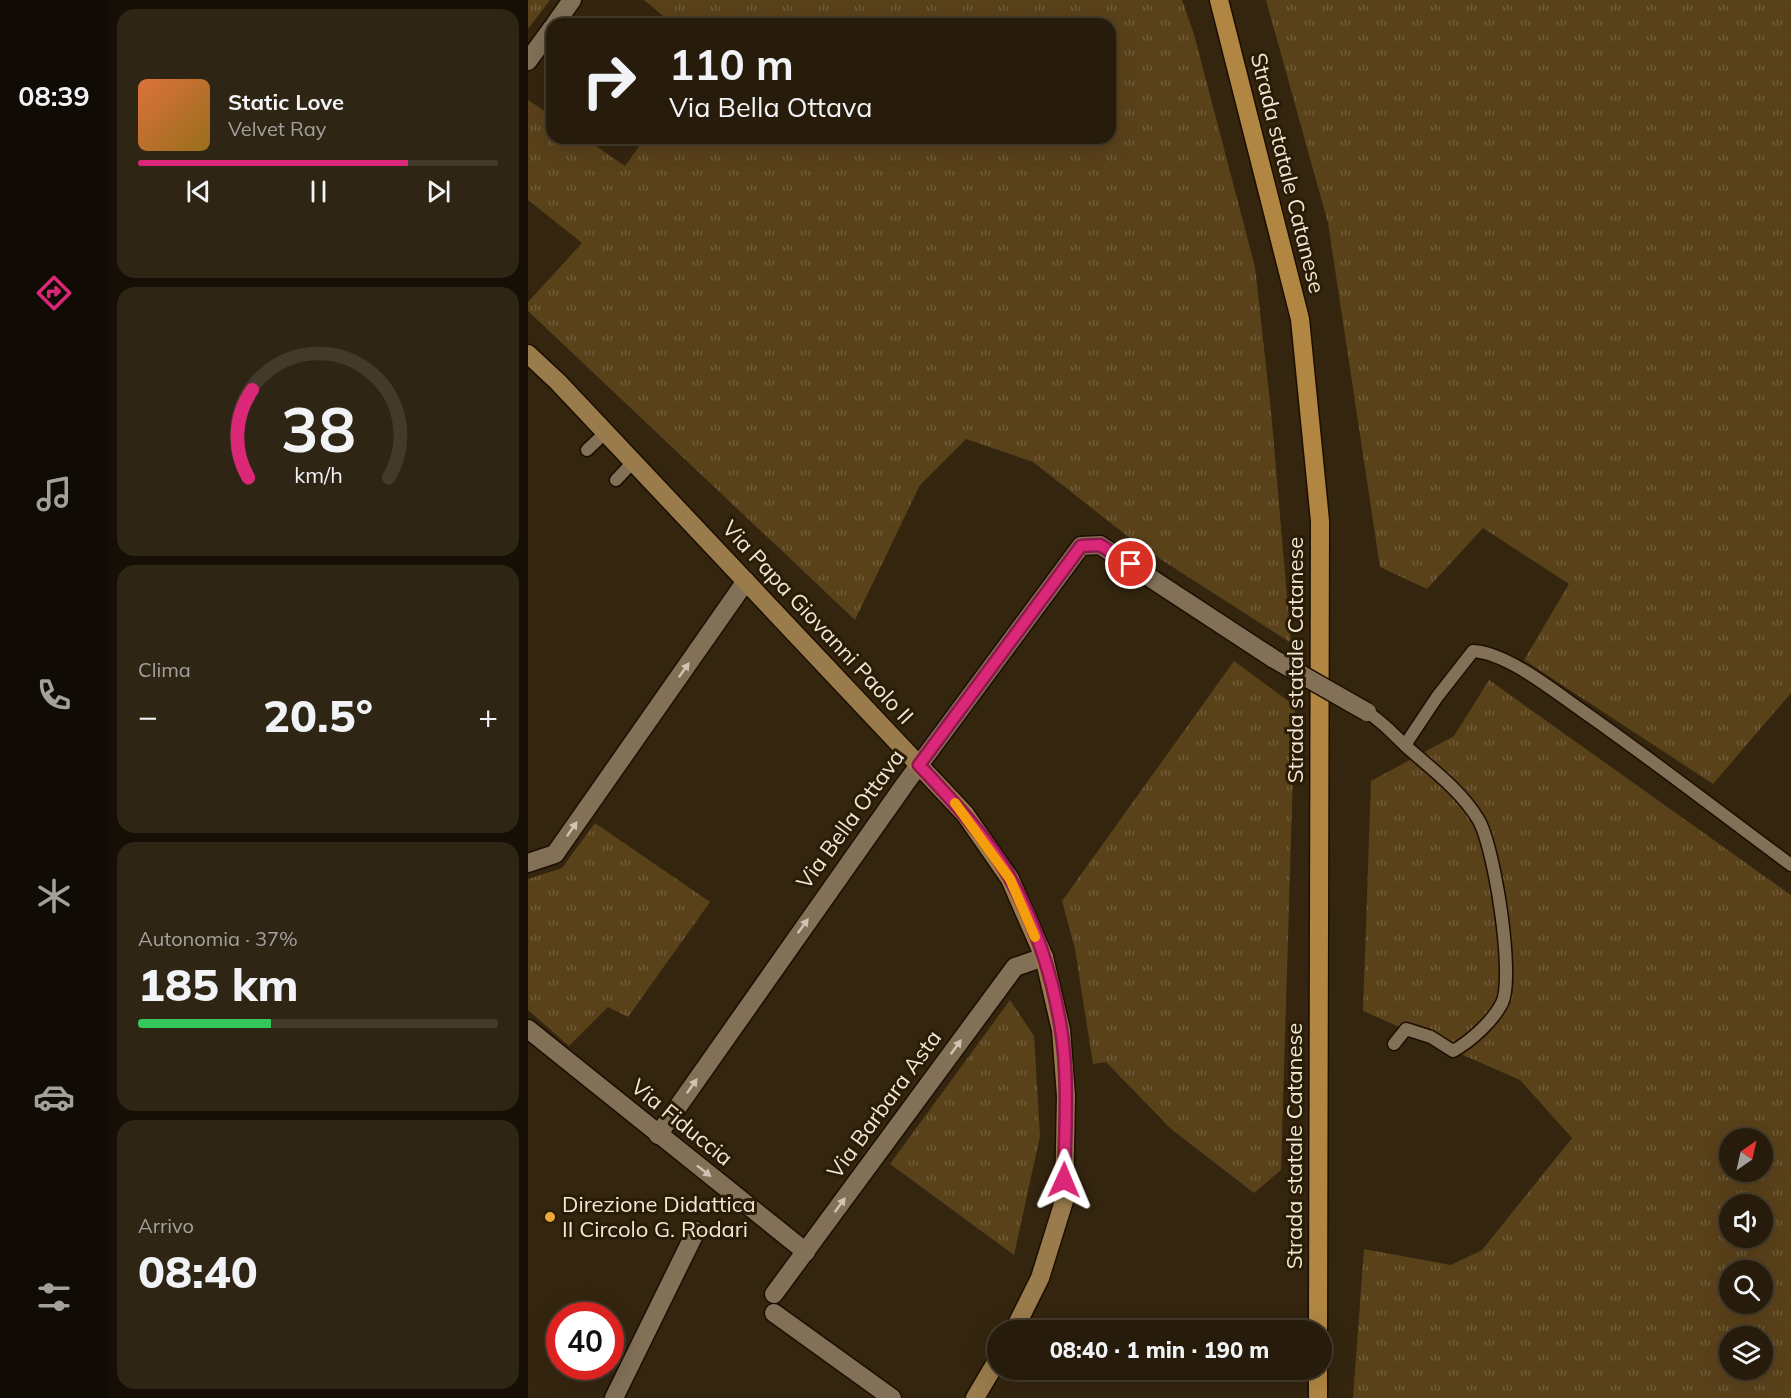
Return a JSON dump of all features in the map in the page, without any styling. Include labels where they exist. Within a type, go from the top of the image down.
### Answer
[{"type":"main road","name":"Strada statale Catanese","points":[[1219,0],[1300,319],[1320,521],[1318,1320]]},
{"type":"main road","points":[[1318,1380],[1318,1398]]},
{"type":"street","points":[[560,18],[573,0]]},
{"type":"street","points":[[528,61],[546,36]]},
{"type":"street","name":"Via Papa Giovanni Paolo II","points":[[528,354],[606,432],[965,814],[1010,879],[1044,957],[1062,1041],[1066,1096],[1064,1201],[1024,1320]]},
{"type":"street","name":"Via Bella Ottava","points":[[658,1135],[919,765],[1081,546],[1100,545],[1162,583],[1275,659],[1367,711]]},
{"type":"street","points":[[528,863],[555,854],[746,581]]},
{"type":"street","name":"Via Barbara Asta","points":[[774,1294],[1015,967],[1044,957]]},
{"type":"street","name":"Via Fiduccia","points":[[528,1029],[806,1252]]},
{"type":"street","points":[[614,1398],[696,1231]]},
{"type":"street","points":[[774,1313],[892,1398]]},
{"type":"street","points":[[975,1398],[987,1378]]},
{"type":"lane","points":[[587,450],[606,432]]},
{"type":"lane","points":[[616,480],[633,462]]},
{"type":"lane","points":[[1405,745],[1437,697],[1473,651],[1489,652],[1549,688],[1611,731],[1791,865]]},
{"type":"lane","points":[[1367,711],[1384,722],[1405,745],[1458,793],[1479,820],[1493,860],[1508,969],[1503,1002],[1485,1024],[1462,1046],[1454,1051],[1431,1037],[1406,1029],[1394,1044]]},
{"type":"green space","points":[[528,0],[550,0],[528,29]]},
{"type":"green space","points":[[644,0],[1182,0],[1194,34],[1255,267],[1271,411],[1291,643],[1140,546],[1033,462],[966,439],[920,485],[855,620],[528,311],[528,302],[582,243],[528,200],[528,100],[546,112],[546,144],[593,144],[625,166],[641,144],[1116,144],[1116,18],[666,18]]},
{"type":"green space","points":[[1266,0],[1791,0],[1791,693],[1713,784],[1524,660],[1569,584],[1483,528],[1427,589],[1380,567],[1328,223]]},
{"type":"green space","points":[[1234,661],[1295,706],[1281,1170],[1254,1193],[1171,1129],[1106,1062],[1093,1064],[1075,949],[1062,901]]},
{"type":"green space","points":[[1489,680],[1791,895],[1791,1398],[1353,1398],[1364,1249],[1451,1265],[1482,1250],[1572,1138],[1520,1080],[1363,1011],[1371,781],[1454,736]]},
{"type":"green space","points":[[595,823],[710,902],[628,1017],[608,1007],[569,1046],[528,1010],[528,879],[562,868]]},
{"type":"green space","points":[[1010,1000],[1034,1036],[1040,1136],[1014,1255],[890,1164]]},
{"type":"slow traffic","points":[[955,803],[1010,879],[1035,937]]},
{"type":"place","name":"Direzione Didattica II Circolo G. Rodari","points":[[550,1217]]},
{"type":"route","points":[[1064,1180],[1066,1096],[1061,1030],[1044,957],[1010,879],[965,814],[919,765],[1081,546],[1100,545],[1131,564]]}]
